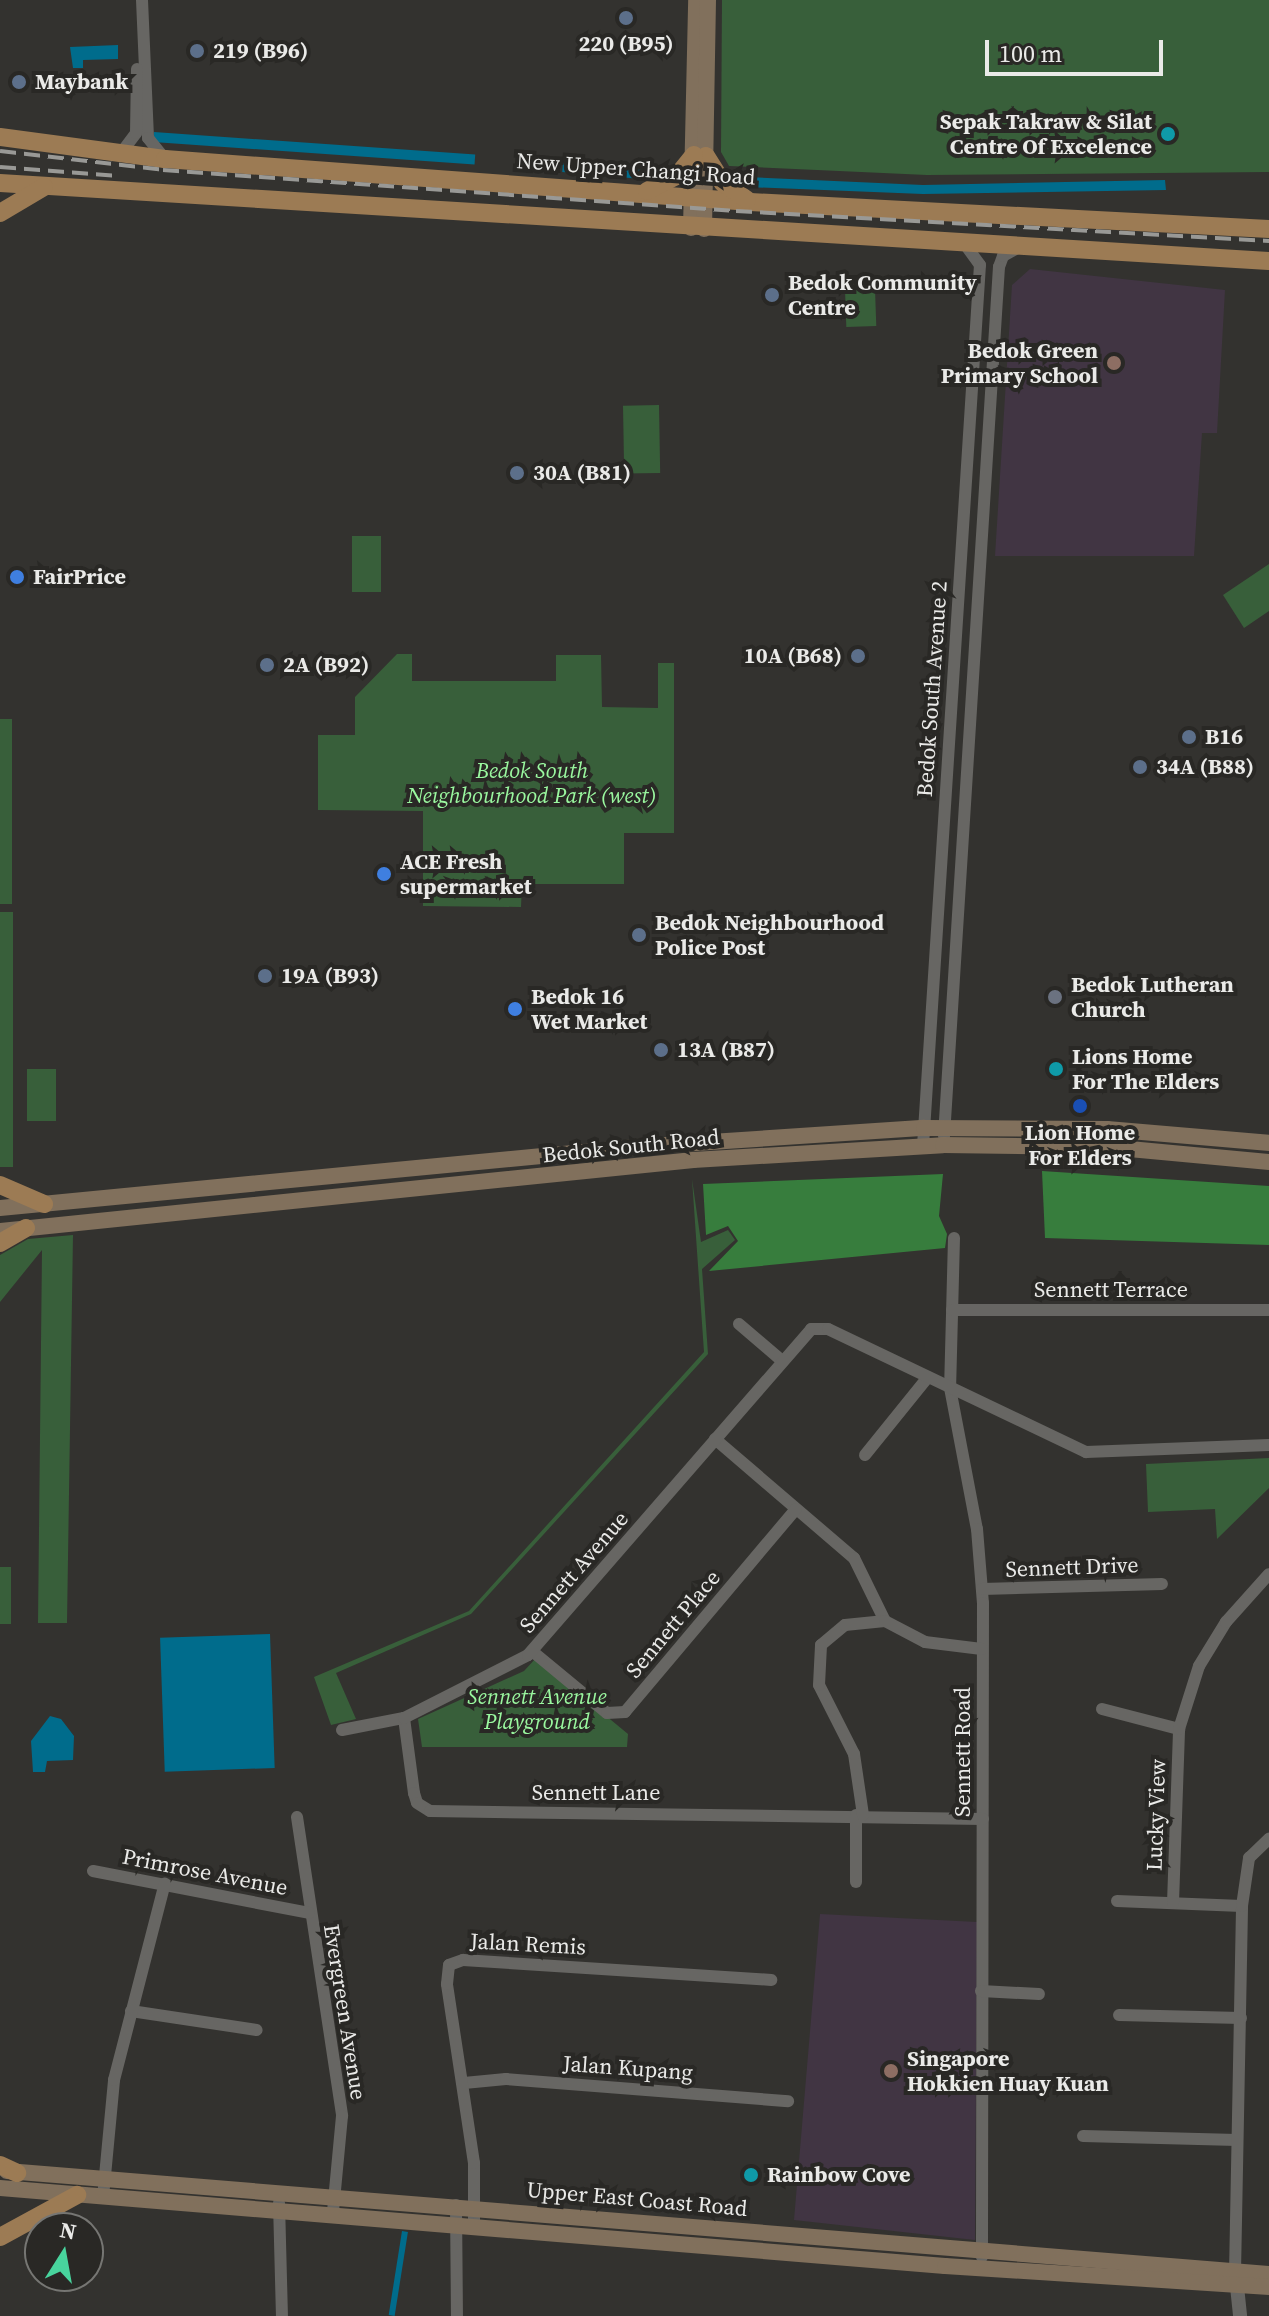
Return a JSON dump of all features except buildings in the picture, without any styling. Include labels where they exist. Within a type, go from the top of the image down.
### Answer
[{"type":"main road","points":[[696,0],[700,155],[698,229]]},
{"type":"main road","points":[[708,0],[700,155],[723,183],[750,202]]},
{"type":"main road","name":"New Upper Changi Road","points":[[0,137],[165,159],[750,202],[1269,229]]},
{"type":"main road","points":[[644,192],[674,179],[700,155]]},
{"type":"main road","points":[[0,183],[519,213],[698,229],[1269,261]]},
{"type":"main road","points":[[0,213],[44,187]]},
{"type":"main road","name":"Bedok South Road","points":[[0,1231],[924,1128],[1107,1129],[1269,1143]]},
{"type":"main road","name":"Bedok South Road","points":[[0,1208],[740,1148],[943,1145],[1108,1147],[1269,1162]]},
{"type":"main road","points":[[0,1185],[44,1204]]},
{"type":"main road","points":[[0,1243],[26,1228]]},
{"type":"main road","name":"Upper East Coast Road","points":[[6,2169],[334,2195],[456,2214],[474,2224],[1236,2279],[1269,2287]]},
{"type":"main road","name":"Upper East Coast Road","points":[[0,2188],[333,2212],[456,2214],[475,2206],[982,2260]]},
{"type":"main road","points":[[0,2237],[77,2195]]},
{"type":"main road","name":"Upper East Coast Road","points":[[1236,2279],[1269,2274]]},
{"type":"street","points":[[121,153],[136,133],[140,0]]},
{"type":"street","points":[[140,0],[148,138],[165,159]]},
{"type":"street","name":"Bedok South Avenue 2","points":[[923,1146],[980,265],[963,242]]},
{"type":"street","name":"Bedok South Avenue 2","points":[[943,1145],[999,267],[1003,256],[1019,247]]},
{"type":"street","name":"Sennett Road","points":[[954,1238],[950,1388],[977,1529],[982,1589],[982,2260]]},
{"type":"street","name":"Sennett Terrace","points":[[952,1310],[1269,1310]]},
{"type":"street","points":[[739,1324],[780,1359]]},
{"type":"street","name":"Sennett Avenue","points":[[342,1730],[404,1718],[532,1651],[780,1359],[806,1332],[819,1327],[1086,1452],[1269,1445]]},
{"type":"street","points":[[865,1455],[928,1377]]},
{"type":"street","points":[[715,1439],[854,1558],[885,1621]]},
{"type":"street","name":"Sennett Place","points":[[532,1651],[607,1713],[625,1712],[796,1509]]},
{"type":"street","name":"Lucky View","points":[[1173,1903],[1179,1729],[1199,1666],[1226,1622],[1269,1574]]},
{"type":"street","name":"Sennett Drive","points":[[982,1589],[1162,1584]]},
{"type":"street","points":[[856,1882],[859,1815],[854,1754],[819,1685],[816,1663],[832,1634],[845,1625],[885,1621],[925,1642],[982,1649]]},
{"type":"street","name":"Lucky View","points":[[1102,1709],[1179,1729]]},
{"type":"street","name":"Sennett Lane","points":[[404,1718],[414,1793],[417,1803],[430,1811],[983,1819]]},
{"type":"street","name":"Evergreen Avenue","points":[[297,1817],[309,1913],[342,2116],[333,2212]]},
{"type":"street","points":[[1240,2316],[1236,2279],[1242,1906],[1249,1858],[1269,1839]]},
{"type":"street","name":"Primrose Avenue","points":[[93,1871],[309,1913]]},
{"type":"street","points":[[103,2197],[114,2080],[165,1883]]},
{"type":"street","name":"Lucky View","points":[[1117,1901],[1242,1906]]},
{"type":"street","name":"Jalan Remis","points":[[474,2224],[464,2083],[447,1984],[449,1965],[458,1960],[771,1980]]},
{"type":"street","points":[[981,1991],[1039,1994]]},
{"type":"street","points":[[131,2011],[257,2030]]},
{"type":"street","points":[[1119,2015],[1241,2018]]},
{"type":"street","name":"Jalan Kupang","points":[[464,2083],[506,2079],[788,2101]]},
{"type":"street","points":[[1083,2136],[1237,2140]]},
{"type":"street","points":[[279,2191],[282,2316]]},
{"type":"street","points":[[456,2214],[457,2316]]},
{"type":"shaded area","name":"Bedok Green Primary School","points":[[1030,269],[1225,290],[1217,433],[1202,433],[1194,556],[995,556],[1012,285]]},
{"type":"shaded area","name":"Singapore Hokkien Huay Kuan","points":[[820,1914],[977,1922],[975,2240],[794,2220]]},
{"type":"green space","points":[[722,0],[1269,0],[1269,172],[927,175],[729,166],[721,152]]},
{"type":"green space","points":[[875,289],[876,326],[846,327],[845,290]]},
{"type":"green space","points":[[659,405],[660,473],[624,474],[623,406]]},
{"type":"green space","points":[[352,536],[381,536],[381,592],[352,592]]},
{"type":"green space","points":[[1269,564],[1269,611],[1244,628],[1223,595]]},
{"type":"green space","name":"Bedok South Neighbourhood Park (west)","points":[[397,654],[412,654],[412,681],[556,681],[556,655],[601,655],[602,707],[658,708],[658,663],[674,663],[674,833],[624,833],[624,884],[522,884],[521,907],[423,906],[423,811],[318,810],[318,735],[355,735],[355,697]]},
{"type":"green space","points":[[0,719],[12,719],[12,904],[0,904]]},
{"type":"green space","points":[[0,912],[13,912],[13,1167],[0,1167]]},
{"type":"green space","points":[[27,1069],[56,1069],[56,1121],[27,1121]]},
{"type":"green space","points":[[1042,1171],[1269,1186],[1269,1245],[1045,1238]]},
{"type":"green space","points":[[943,1174],[939,1216],[947,1234],[945,1248],[709,1271],[738,1241],[728,1226],[706,1235],[703,1184]]},
{"type":"green space","points":[[692,1179],[701,1242],[728,1230],[735,1240],[702,1269],[708,1354],[471,1614],[336,1673],[356,1719],[331,1725],[314,1677],[469,1611],[704,1352]]},
{"type":"green space","points":[[73,1235],[67,1623],[38,1623],[42,1250],[0,1302],[0,1255],[28,1239]]},
{"type":"green space","points":[[1269,1458],[1269,1488],[1217,1539],[1215,1509],[1148,1512],[1146,1464]]},
{"type":"green space","points":[[0,1567],[11,1567],[11,1624],[0,1624]]},
{"type":"green space","name":"Sennett Avenue Playground","points":[[536,1658],[628,1734],[627,1747],[422,1747],[418,1719],[524,1671]]},
{"type":"water","points":[[118,45],[118,59],[83,60],[83,68],[73,68],[70,47]]},
{"type":"water","points":[[154,132],[475,154],[475,164],[153,142]]},
{"type":"water","points":[[563,163],[651,171],[650,180],[562,172]]},
{"type":"water","points":[[747,177],[923,185],[1165,180],[1166,190],[923,194],[747,187]]},
{"type":"water","points":[[270,1634],[275,1768],[165,1772],[160,1638]]},
{"type":"water","points":[[50,1716],[61,1719],[74,1736],[73,1760],[47,1761],[45,1772],[33,1772],[31,1741]]},
{"type":"water","points":[[402,2231],[408,2232],[395,2316],[389,2315]]},
{"type":"railway","points":[[0,151],[163,170],[736,211],[1269,241]]},
{"type":"railway","points":[[0,167],[119,176]]},
{"type":"place","name":"220 (B95)","points":[[626,18]]},
{"type":"place","name":"219 (B96)","points":[[197,51]]},
{"type":"place","name":"Maybank","points":[[19,82]]},
{"type":"place","name":"Sepak Takraw & Silat Centre Of Excelence","points":[[1168,134]]},
{"type":"place","name":"Bedok Community Centre","points":[[772,295]]},
{"type":"place","name":"Bedok Green Primary School","points":[[1114,363]]},
{"type":"place","name":"30A (B81)","points":[[517,473]]},
{"type":"place","name":"FairPrice","points":[[17,577]]},
{"type":"place","name":"10A (B68)","points":[[858,656]]},
{"type":"place","name":"2A (B92)","points":[[267,665]]},
{"type":"place","name":"B16","points":[[1189,737]]},
{"type":"place","name":"34A (B88)","points":[[1140,767]]},
{"type":"place","name":"ACE Fresh supermarket","points":[[384,874]]},
{"type":"place","name":"Bedok Neighbourhood Police Post","points":[[639,935]]},
{"type":"place","name":"19A (B93)","points":[[265,976]]},
{"type":"place","name":"Bedok Lutheran Church","points":[[1055,997]]},
{"type":"place","name":"Bedok 16 Wet Market","points":[[515,1009]]},
{"type":"place","name":"13A (B87)","points":[[661,1050]]},
{"type":"place","name":"Lions Home For The Elders","points":[[1056,1069]]},
{"type":"place","name":"Lion Home For Elders","points":[[1080,1106]]},
{"type":"place","name":"Singapore Hokkien Huay Kuan","points":[[891,2071]]},
{"type":"place","name":"Rainbow Cove","points":[[751,2175]]}]
